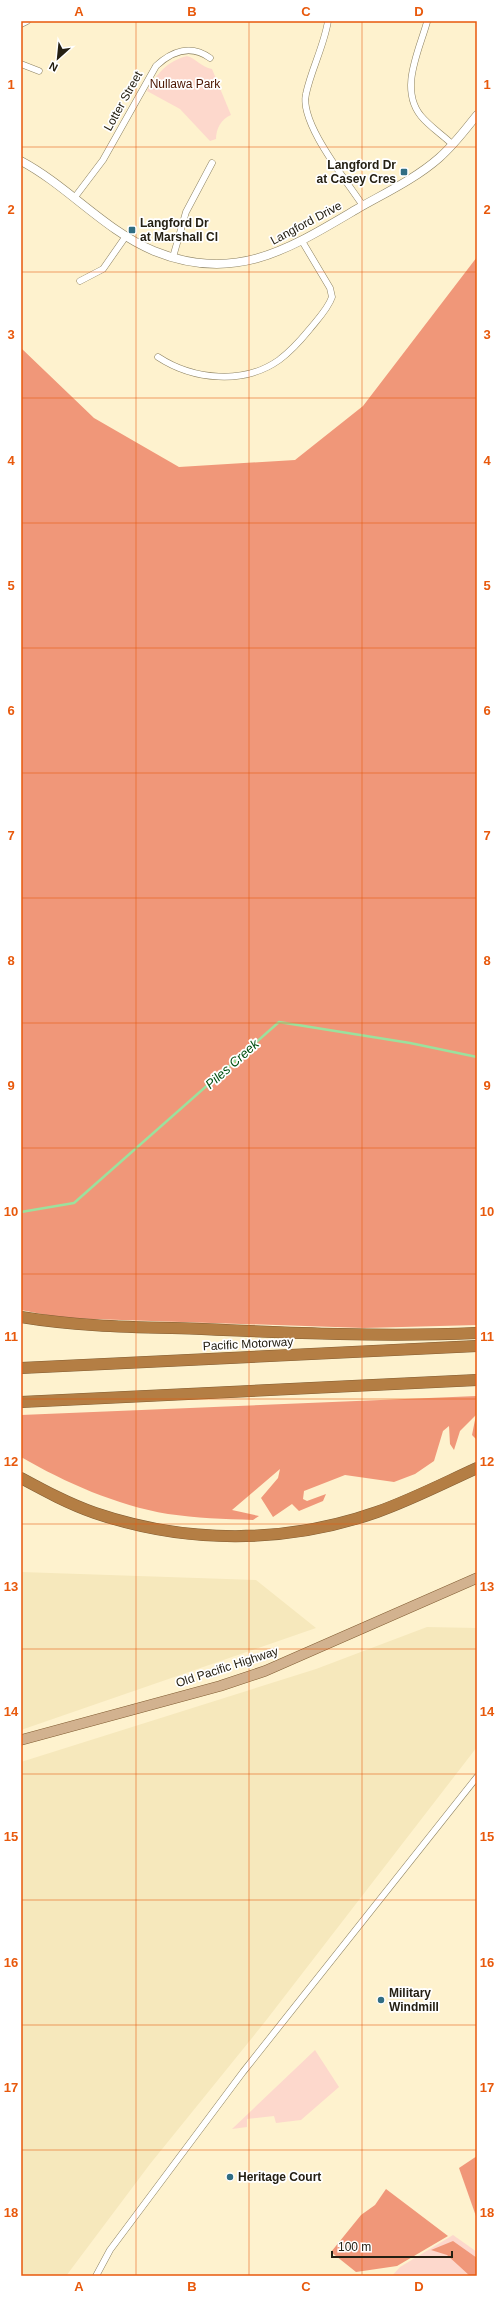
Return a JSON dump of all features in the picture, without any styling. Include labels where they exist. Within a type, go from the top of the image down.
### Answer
[{"type":"highway","points":[[21,1317],[59,1323],[236,1331],[392,1335],[477,1333]]},
{"type":"highway","name":"Pacific Motorway","points":[[21,1368],[477,1346]]},
{"type":"highway","points":[[21,1402],[477,1380]]},
{"type":"highway","points":[[21,1478],[72,1504],[94,1513],[133,1525],[214,1537],[284,1534],[335,1525],[378,1512],[477,1468]]},
{"type":"main road","name":"Old Pacific Highway","points":[[21,1740],[220,1686],[265,1671],[477,1578]]},
{"type":"street","points":[[21,24],[26,21]]},
{"type":"street","points":[[328,21],[306,95],[307,117],[320,141],[363,206]]},
{"type":"street","points":[[427,22],[411,77],[412,99],[422,116],[453,145]]},
{"type":"street","name":"Lotter Street","points":[[75,197],[103,160],[156,66],[170,55],[187,50],[198,51],[210,58]]},
{"type":"street","points":[[21,64],[39,71]]},
{"type":"street","name":"Langford Drive","points":[[21,161],[48,177],[126,236],[172,258],[205,263],[239,262],[272,255],[302,242],[423,170],[453,145],[477,115]]},
{"type":"street","points":[[172,258],[186,212],[212,163]]},
{"type":"street","points":[[80,281],[103,269],[126,236]]},
{"type":"street","points":[[158,356],[170,365],[201,375],[221,377],[255,372],[278,360],[294,348],[327,307],[332,297],[330,288],[302,242]]},
{"type":"street","points":[[96,2276],[110,2250],[243,2072],[477,1777]]},
{"type":"shaded area","points":[[477,257],[477,1325],[364,1328],[62,1318],[21,1310],[21,348],[94,418],[179,467],[295,460],[363,406]]},
{"type":"shaded area","points":[[477,1396],[477,1440],[472,1435],[476,1415],[460,1431],[454,1450],[450,1444],[449,1426],[443,1431],[434,1461],[415,1474],[394,1482],[345,1475],[304,1491],[303,1499],[307,1501],[326,1494],[323,1501],[299,1511],[292,1504],[273,1517],[261,1498],[278,1478],[280,1469],[232,1510],[259,1516],[253,1520],[168,1514],[129,1505],[92,1492],[56,1476],[21,1457],[21,1415]]},
{"type":"shaded area","points":[[21,1572],[256,1580],[316,1628],[21,1730]]},
{"type":"shaded area","points":[[427,1627],[477,1628],[477,1747],[264,2023],[150,2164],[66,2276],[21,2276],[21,1762],[316,1669]]},
{"type":"shaded area","points":[[477,2156],[477,2219],[459,2168]]},
{"type":"shaded area","points":[[386,2189],[448,2236],[397,2266],[356,2272],[331,2252],[361,2215],[375,2205]]},
{"type":"shaded area","points":[[453,2241],[477,2258],[477,2276],[470,2276],[447,2255],[431,2250]]},
{"type":"green space","name":"Nullawa Park","points":[[187,56],[205,67],[212,69],[231,115],[224,119],[220,125],[216,139],[210,141],[180,109],[147,91],[163,69],[174,61]]},
{"type":"green space","points":[[315,2050],[339,2087],[301,2120],[276,2123],[274,2116],[247,2119],[247,2127],[232,2129]]},
{"type":"green space","points":[[453,2235],[477,2252],[477,2276],[392,2276],[400,2267]]},
{"type":"waterway","name":"Piles Creek","points":[[21,1212],[74,1203],[279,1022],[410,1043],[477,1057]]},
{"type":"place","name":"Langford Dr at Casey Cres","points":[[404,172]]},
{"type":"place","name":"Langford Dr at Marshall Cl","points":[[132,230]]},
{"type":"place","name":"Military Windmill","points":[[381,2000]]},
{"type":"place","name":"Heritage Court","points":[[230,2177]]}]
